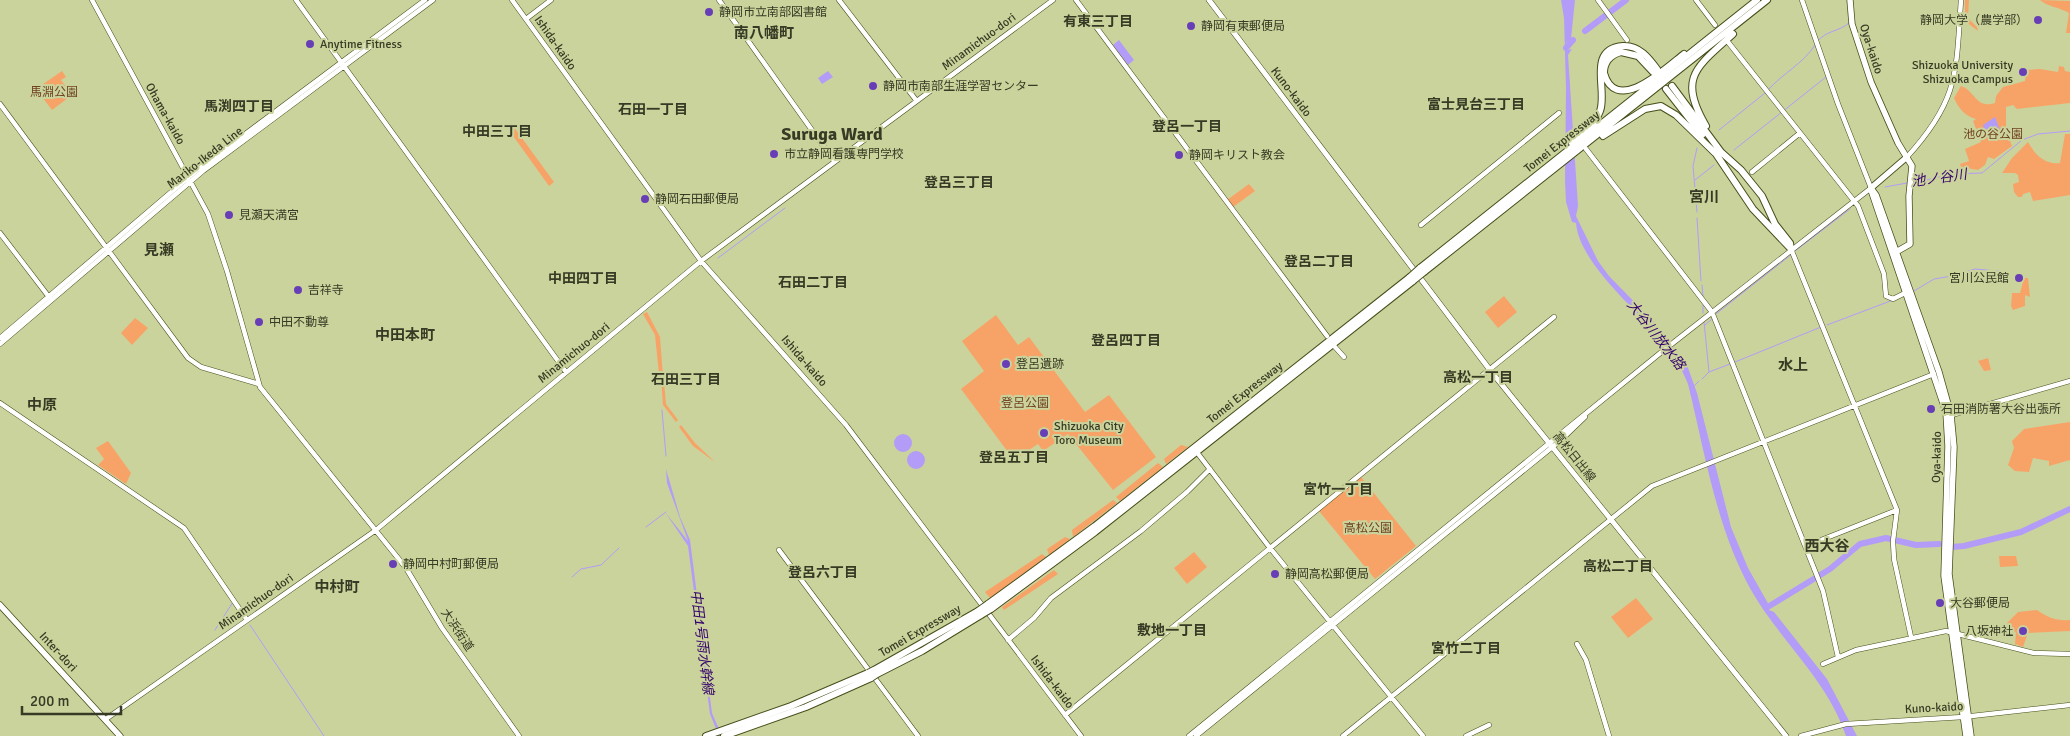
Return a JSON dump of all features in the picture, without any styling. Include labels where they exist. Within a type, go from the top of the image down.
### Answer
[{"type":"highway","points":[[1589,139],[1601,107],[1599,69],[1604,56],[1610,51],[1622,46],[1636,48],[1648,57],[1655,70],[1638,56],[1621,52],[1610,56],[1606,61],[1604,73],[1612,88],[1632,90],[1652,78],[1756,0]]},
{"type":"highway","name":"Tomei Expressway","points":[[1533,182],[1557,169],[1589,139],[1756,0]]},
{"type":"highway","points":[[1717,151],[1694,104],[1690,91],[1692,80],[1700,66],[1712,53],[1768,0]]},
{"type":"highway","name":"Tomei Expressway","points":[[709,735],[724,734],[793,709],[872,674],[922,651],[990,607],[1194,454],[1200,446],[1533,182],[1557,158],[1589,139],[1768,0]]},
{"type":"highway","points":[[1669,88],[1717,151],[1753,209],[1793,251]]},
{"type":"highway","points":[[1589,139],[1646,109],[1657,106],[1665,107],[1741,170],[1762,196],[1775,224],[1790,243],[1793,251]]},
{"type":"main road","name":"Kuno-kaido","points":[[1209,0],[1359,196]]},
{"type":"main road","name":"Oya-kaido","points":[[1850,0],[1852,24],[1869,76],[1898,144],[1907,157],[1913,173],[1910,184],[1910,244],[1896,252]]},
{"type":"main road","points":[[1871,188],[1907,157]]},
{"type":"main road","name":"Oya-kaido","points":[[1871,188],[1876,195],[1939,372],[1949,416],[1943,562],[1966,736]]},
{"type":"main road","name":"Oya-kaido","points":[[1871,188],[1872,199],[1949,416]]},
{"type":"main road","name":"高松日出線","points":[[1359,196],[1490,370],[1786,736]]},
{"type":"main road","name":"Inter-dori","points":[[0,605],[120,736]]},
{"type":"main road","name":"Oya-kaido","points":[[1965,717],[1971,736]]},
{"type":"street","name":"Ohama-kaido","points":[[92,0],[208,214],[216,235],[259,384]]},
{"type":"street","points":[[296,0],[566,372]]},
{"type":"street","points":[[342,63],[425,0]]},
{"type":"street","name":"Mariko-Ikeda Line","points":[[0,338],[190,179],[342,63],[433,0]]},
{"type":"street","name":"Ishida-kaido","points":[[512,0],[701,261],[846,425],[1081,736]]},
{"type":"street","points":[[526,19],[551,0]]},
{"type":"street","points":[[718,0],[834,161]]},
{"type":"street","points":[[839,0],[916,100]]},
{"type":"street","name":"Minamichuo-dori","points":[[106,719],[376,530],[701,261],[1053,0]]},
{"type":"street","points":[[1076,0],[1327,336]]},
{"type":"street","points":[[1598,0],[1627,40]]},
{"type":"street","points":[[1696,0],[1715,25]]},
{"type":"street","points":[[1196,736],[1551,445],[1598,403],[1712,312],[1793,251],[1853,200],[1871,188],[1802,0]]},
{"type":"street","points":[[1907,157],[1934,125],[1950,92],[1956,68],[1961,0]]},
{"type":"street","points":[[1728,42],[1858,206],[1883,271],[1886,296],[1893,299],[1905,294]]},
{"type":"street","points":[[0,104],[190,361],[205,369],[259,384]]},
{"type":"street","points":[[1421,225],[1559,114]]},
{"type":"street","points":[[1752,172],[1800,133]]},
{"type":"street","points":[[1589,139],[1712,312],[1823,591],[1838,657]]},
{"type":"street","points":[[0,233],[49,297]]},
{"type":"street","name":"Mariko-Ikeda Line","points":[[0,344],[107,249]]},
{"type":"street","points":[[1793,251],[1897,510],[1893,540],[1894,559],[1911,637]]},
{"type":"street","points":[[1065,715],[1554,318]]},
{"type":"street","points":[[1336,347],[1344,357]]},
{"type":"street","points":[[1343,736],[1610,518],[1652,486],[1934,374]]},
{"type":"street","points":[[1949,416],[2070,381]]},
{"type":"street","name":"大浜街道","points":[[259,384],[406,568],[442,628],[519,736]]},
{"type":"street","points":[[0,403],[184,528],[247,620]]},
{"type":"street","points":[[1194,454],[1210,469],[1270,548],[1423,736]]},
{"type":"street","points":[[1008,640],[1034,618],[1051,598],[1141,531],[1186,493],[1210,469]]},
{"type":"street","points":[[1806,546],[1897,510]]},
{"type":"street","points":[[779,550],[918,736]]},
{"type":"street","points":[[1189,736],[1331,624]]},
{"type":"street","points":[[1823,664],[1866,647],[1911,637],[1953,632],[2034,653],[2070,654]]},
{"type":"street","points":[[1577,644],[1586,660],[1609,736]]},
{"type":"street","name":"Kuno-kaido","points":[[1801,736],[1835,725],[1965,717],[2070,705]]},
{"type":"street","points":[[1466,736],[1489,725]]},
{"type":"green space","points":[[1965,0],[1969,0],[1968,18],[1977,27],[1978,31],[1965,21]]},
{"type":"green space","points":[[2040,0],[2070,1],[2070,33],[2066,33],[2069,13]]},
{"type":"green space","name":"池の谷公園","points":[[2059,66],[2064,67],[2065,71],[2070,72],[2070,103],[2017,109],[2013,105],[2006,107],[2006,130],[2012,146],[1994,159],[1988,157],[1985,165],[1978,170],[1961,167],[1960,164],[1969,161],[1965,149],[1981,142],[1973,121],[1976,119],[1963,112],[1954,98],[1961,86],[1966,88],[1983,104],[1995,103],[1996,96],[2003,87],[2025,81],[2026,70],[2040,69],[2058,72]]},
{"type":"green space","name":"馬淵公園","points":[[62,71],[66,77],[61,80],[72,95],[52,110],[36,89]]},
{"type":"green space","points":[[511,123],[554,182],[549,186],[506,126]]},
{"type":"green space","points":[[2065,134],[2070,134],[2070,195],[2033,201],[2030,192],[2023,194],[2022,197],[2018,197],[2014,192],[2013,184],[2019,182],[2018,175],[2015,173],[2002,173],[2012,158],[2028,142],[2033,150],[2044,160],[2060,163]]},
{"type":"green space","points":[[1249,184],[1255,191],[1233,207],[1227,200]]},
{"type":"green space","points":[[2024,278],[2028,278],[2030,297],[2025,295],[2025,306],[2013,310],[2011,306],[2012,293],[2020,293]]},
{"type":"green space","points":[[1504,296],[1517,312],[1498,328],[1485,312]]},
{"type":"green space","points":[[647,312],[660,337],[663,376],[659,374],[655,335],[643,314]]},
{"type":"green space","name":"登呂公園","points":[[996,315],[1018,345],[1029,337],[1085,412],[1109,395],[1156,457],[1113,490],[1068,434],[1043,451],[1038,444],[1014,460],[961,389],[984,371],[962,341]]},
{"type":"green space","points":[[135,318],[148,328],[132,345],[121,333]]},
{"type":"green space","points":[[1988,358],[1991,370],[1984,371],[1978,361]]},
{"type":"green space","points":[[661,378],[664,381],[666,404],[678,420],[676,422],[663,405]]},
{"type":"green space","points":[[2070,422],[2070,460],[2049,466],[2049,461],[2033,458],[2029,472],[2015,471],[2008,465],[2014,448],[2012,441],[2024,429]]},
{"type":"green space","points":[[681,425],[695,443],[715,462],[693,446],[679,427]]},
{"type":"green space","points":[[108,441],[131,473],[126,484],[98,465],[104,459],[96,448]]},
{"type":"green space","points":[[1181,445],[1188,447],[1166,464],[1164,459]]},
{"type":"green space","points":[[1158,463],[1163,467],[1120,501],[1116,497]]},
{"type":"green space","name":"高松公園","points":[[1361,477],[1416,546],[1375,579],[1319,511]]},
{"type":"green space","points":[[1113,500],[1117,503],[1073,537],[1072,530]]},
{"type":"green space","points":[[1065,537],[1070,539],[1049,555],[1047,549]]},
{"type":"green space","points":[[1194,552],[1207,567],[1187,584],[1174,568]]},
{"type":"green space","points":[[1042,554],[1046,557],[990,598],[985,592]]},
{"type":"green space","points":[[1999,556],[2016,556],[2018,566],[2000,567]]},
{"type":"green space","points":[[1054,570],[1058,574],[1004,610],[1002,607]]},
{"type":"green space","points":[[1636,598],[1653,619],[1628,638],[1611,617]]},
{"type":"green space","points":[[2037,610],[2053,618],[2070,620],[2070,631],[2028,633],[2023,647],[2015,644],[2016,633],[2007,623],[2018,612]]},
{"type":"water","points":[[1561,0],[1575,0],[1571,39],[1566,43],[1568,50],[1572,49],[1568,55],[1578,206],[1576,216],[1598,261],[1609,276],[1651,319],[1687,365],[1697,393],[1731,527],[1748,568],[1769,605],[1769,610],[1774,612],[1827,679],[1857,736],[1846,736],[1838,715],[1827,696],[1763,609],[1739,566],[1720,515],[1688,384],[1679,365],[1660,337],[1597,269],[1579,238],[1576,223],[1572,222],[1566,202],[1566,88],[1564,18]]},
{"type":"water","points":[[1119,40],[1134,60],[1128,65],[1113,45]]},
{"type":"water","points":[[828,71],[833,77],[822,84],[818,78]]},
{"type":"water","points":[[1995,117],[2003,138],[1985,133],[1983,125]]},
{"type":"water","points":[[899,434],[907,434],[912,439],[910,450],[899,452],[894,447],[894,439]]},
{"type":"water","points":[[912,451],[920,451],[925,456],[923,467],[912,469],[907,464],[907,456]]},
{"type":"water","name":"中田1号雨水幹線","points":[[666,469],[680,517],[690,540],[712,713],[722,736],[719,736],[710,714],[688,546],[665,512],[688,541],[667,483]]},
{"type":"waterway","points":[[1585,31],[1626,0]]},
{"type":"waterway","points":[[1817,42],[1824,35],[1849,23]]},
{"type":"waterway","points":[[1566,48],[1573,40]]},
{"type":"waterway","points":[[1768,90],[1805,58],[1815,45]]},
{"type":"waterway","points":[[1734,150],[1826,77]]},
{"type":"waterway","points":[[1719,130],[1765,93]]},
{"type":"waterway","name":"池ノ谷川","points":[[1913,183],[1952,174],[1982,173],[2022,140],[2038,134],[2070,131]]},
{"type":"waterway","points":[[1697,148],[1693,166],[1697,212]]},
{"type":"waterway","points":[[1695,180],[1714,165]]},
{"type":"waterway","name":"池ノ谷川","points":[[1885,187],[1907,183]]},
{"type":"waterway","points":[[718,258],[785,208]]},
{"type":"waterway","name":"池ノ谷川","points":[[1795,251],[1850,209]]},
{"type":"waterway","points":[[1697,218],[1701,281]]},
{"type":"waterway","name":"池ノ谷川","points":[[1716,314],[1792,254]]},
{"type":"waterway","points":[[1914,291],[1934,279],[1975,269],[2008,272]]},
{"type":"waterway","points":[[1702,285],[1703,296]]},
{"type":"waterway","points":[[1827,325],[1893,300]]},
{"type":"waterway","points":[[1703,305],[1703,313]]},
{"type":"waterway","name":"池ノ谷川","points":[[1705,325],[1713,318]]},
{"type":"waterway","name":"池ノ谷川","points":[[1704,322],[1709,372]]},
{"type":"waterway","points":[[1735,362],[1821,327]]},
{"type":"waterway","points":[[1702,379],[1709,372],[1730,364]]},
{"type":"waterway","name":"池ノ谷川","points":[[1694,386],[1699,381]]},
{"type":"waterway","points":[[662,410],[666,456]]},
{"type":"waterway","points":[[1952,547],[1964,546],[2021,532],[2070,509]]},
{"type":"waterway","points":[[646,527],[666,512]]},
{"type":"waterway","points":[[1766,608],[1830,569],[1860,544],[1886,538],[1916,545],[1939,544]]},
{"type":"waterway","points":[[572,577],[581,569],[601,565],[619,548]]},
{"type":"waterway","points":[[215,630],[233,602]]},
{"type":"waterway","points":[[250,625],[324,736]]},
{"type":"place","name":"静岡市立南部図書館","points":[[709,12]]},
{"type":"place","name":"静岡大学（農学部）","points":[[2038,20]]},
{"type":"place","name":"静岡有東郵便局","points":[[1191,26]]},
{"type":"place","name":"Anytime Fitness","points":[[310,44]]},
{"type":"place","name":"Shizuoka University Shizuoka Campus","points":[[2023,72]]},
{"type":"place","name":"静岡市南部生涯学習センター","points":[[873,86]]},
{"type":"place","name":"市立静岡看護専門学校","points":[[774,154]]},
{"type":"place","name":"静岡キリスト教会","points":[[1179,155]]},
{"type":"place","name":"静岡石田郵便局","points":[[645,199]]},
{"type":"place","name":"見瀬天満宮","points":[[229,215]]},
{"type":"place","name":"宮川公民館","points":[[2019,278]]},
{"type":"place","name":"吉祥寺","points":[[298,290]]},
{"type":"place","name":"中田不動尊","points":[[259,322]]},
{"type":"place","name":"登呂遺跡","points":[[1006,364]]},
{"type":"place","name":"石田消防署大谷出張所","points":[[1931,409]]},
{"type":"place","name":"Shizuoka City Toro Museum","points":[[1044,433]]},
{"type":"place","name":"静岡中村町郵便局","points":[[393,564]]},
{"type":"place","name":"静岡高松郵便局","points":[[1275,574]]},
{"type":"place","name":"大谷郵便局","points":[[1940,603]]},
{"type":"place","name":"八坂神社","points":[[2023,631]]},
{"type":"district","name":"有東三丁目","points":[[1098,21]]},
{"type":"district","name":"南八幡町","points":[[764,33]]},
{"type":"district","name":"富士見台三丁目","points":[[1476,104]]},
{"type":"district","name":"馬渕四丁目","points":[[239,106]]},
{"type":"district","name":"石田一丁目","points":[[653,109]]},
{"type":"district","name":"登呂一丁目","points":[[1187,126]]},
{"type":"district","name":"中田三丁目","points":[[497,131]]},
{"type":"district","name":"Suruga Ward","points":[[832,134]]},
{"type":"district","name":"登呂三丁目","points":[[959,182]]},
{"type":"district","name":"宮川","points":[[1704,197]]},
{"type":"district","name":"見瀬","points":[[159,250]]},
{"type":"district","name":"登呂二丁目","points":[[1319,261]]},
{"type":"district","name":"中田四丁目","points":[[583,278]]},
{"type":"district","name":"石田二丁目","points":[[813,282]]},
{"type":"district","name":"中田本町","points":[[405,335]]},
{"type":"district","name":"登呂四丁目","points":[[1126,340]]},
{"type":"district","name":"水上","points":[[1793,365]]},
{"type":"district","name":"高松一丁目","points":[[1478,377]]},
{"type":"district","name":"石田三丁目","points":[[686,379]]},
{"type":"district","name":"中原","points":[[42,405]]},
{"type":"district","name":"登呂五丁目","points":[[1014,457]]},
{"type":"district","name":"宮竹一丁目","points":[[1338,489]]},
{"type":"district","name":"西大谷","points":[[1827,546]]},
{"type":"district","name":"高松二丁目","points":[[1618,566]]},
{"type":"district","name":"登呂六丁目","points":[[823,572]]},
{"type":"district","name":"中村町","points":[[337,587]]},
{"type":"district","name":"敷地一丁目","points":[[1172,630]]},
{"type":"district","name":"宮竹二丁目","points":[[1466,648]]},
{"type":"water label","name":"大谷川放水路","points":[[1656,335]]}]
